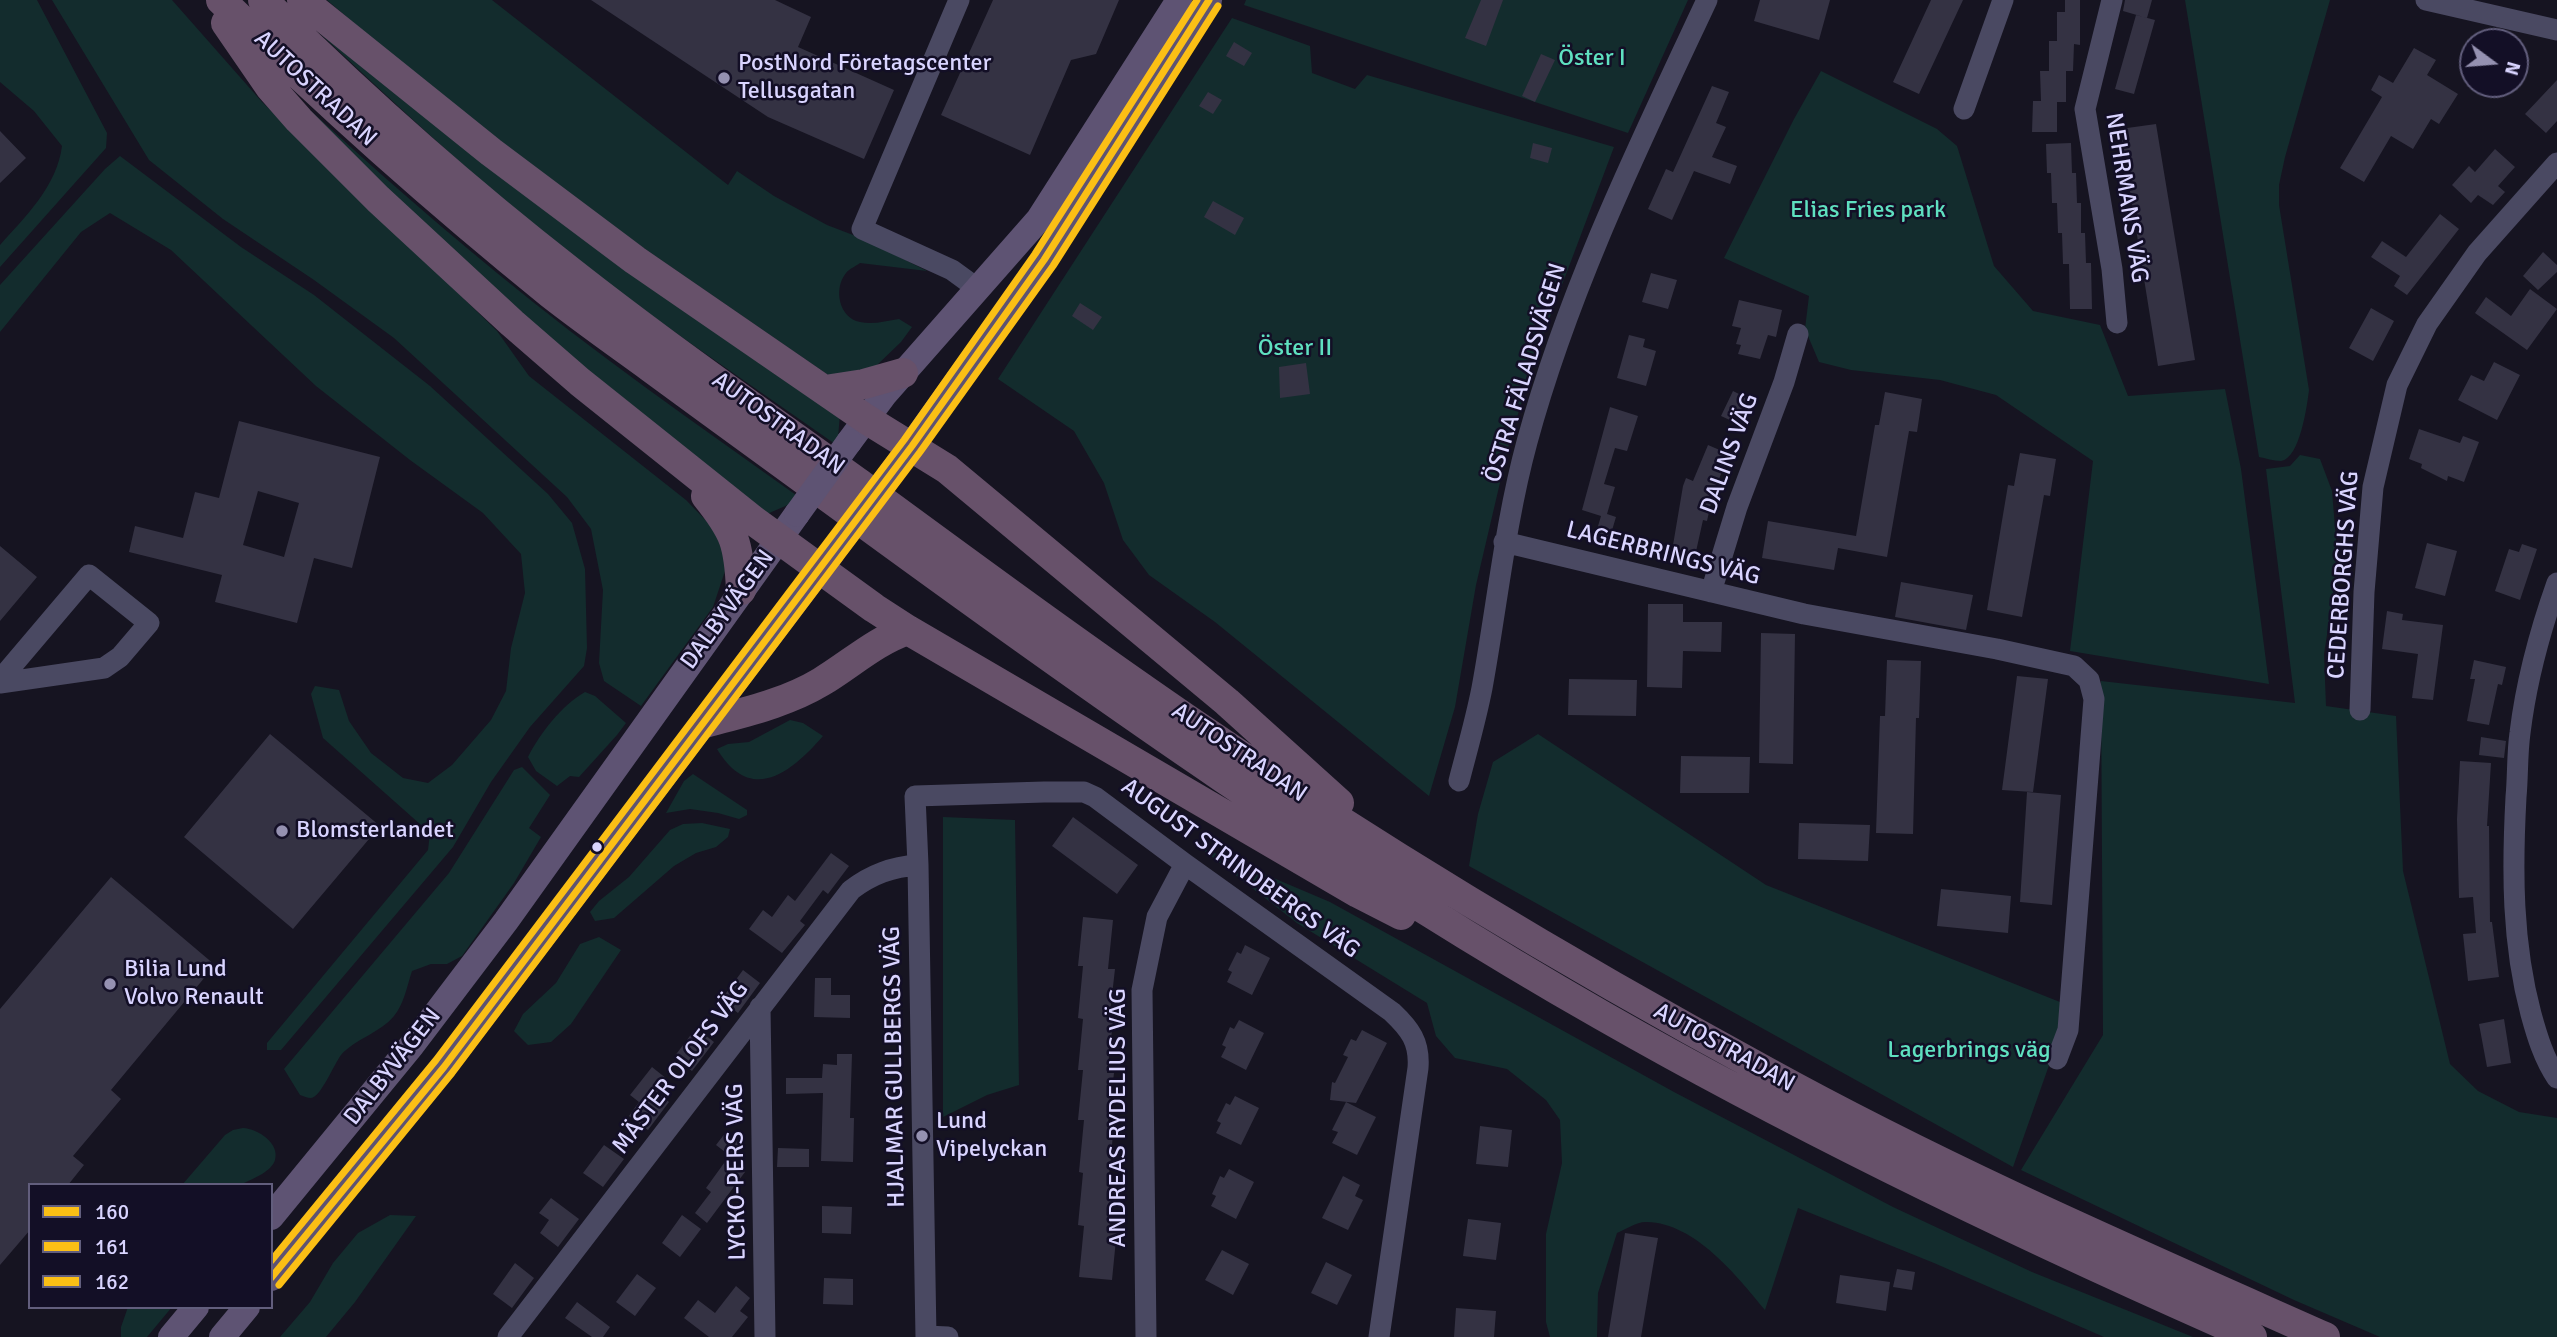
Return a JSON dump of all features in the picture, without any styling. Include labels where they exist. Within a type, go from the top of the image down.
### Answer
[{"type":"highway","points":[[210,0],[270,87],[378,199],[580,382],[779,539],[829,558],[908,630],[1358,892],[1606,1017]]},
{"type":"highway","name":"AUTOSTRADAN","points":[[221,0],[302,80],[411,179],[556,298],[974,604],[1187,754],[1336,853],[1606,1017],[1754,1098],[1895,1171],[2070,1256],[2252,1337]]},
{"type":"highway","name":"AUTOSTRADAN","points":[[263,0],[321,58],[429,155],[571,272],[988,578],[1169,706],[1401,860],[1618,989],[1769,1074],[1901,1143],[2038,1209],[2325,1337]]},
{"type":"highway","points":[[302,0],[564,208],[825,390],[857,430],[947,469],[1227,702],[1401,860]]},
{"type":"highway","points":[[825,390],[856,386],[904,373]]},
{"type":"highway","points":[[677,460],[722,515],[735,539],[741,590]]},
{"type":"highway","points":[[705,723],[791,698],[821,682],[888,636],[908,630]]},
{"type":"main road","name":"DALBYVÄGEN","points":[[273,1215],[412,1045],[506,921],[857,430],[1040,219],[1179,0]]},
{"type":"main road","name":"DALBYVÄGEN","points":[[273,1276],[444,1067],[908,451],[1044,260],[1209,0]]},
{"type":"main road","points":[[171,1337],[194,1309]]},
{"type":"main road","points":[[222,1337],[245,1309]]},
{"type":"street","points":[[959,0],[862,229],[952,270],[978,289]]},
{"type":"street","name":"ÖSTRA FÄLADSVÄGEN","points":[[1459,781],[1481,689],[1504,542],[1527,442],[1578,285],[1638,145],[1707,0]]},
{"type":"street","points":[[1964,109],[2003,0]]},
{"type":"street","name":"NEHRMANS VÄG","points":[[2112,0],[2085,109],[2112,269],[2117,323]]},
{"type":"street","points":[[2426,0],[2557,30]]},
{"type":"street","name":"CEDERBORGHS VÄG","points":[[2360,710],[2364,592],[2373,487],[2397,385],[2427,324],[2477,253],[2557,163]]},
{"type":"street","name":"DALINS VÄG","points":[[1711,592],[1737,507],[1784,382],[1798,334]]},
{"type":"street","name":"LAGERBRINGS VÄG","points":[[1504,542],[1804,614],[2066,664],[2074,666],[2089,680],[2094,699],[2068,1030],[2057,1059]]},
{"type":"street","points":[[89,575],[149,623],[120,657],[104,668],[0,682],[89,575]]},
{"type":"street","points":[[2557,583],[2530,675],[2520,734],[2513,866],[2517,944],[2528,1003],[2537,1035],[2550,1068],[2557,1078]]},
{"type":"street","name":"AUGUST STRINDBERGS VÄG","points":[[915,796],[1084,792],[1107,804],[1185,864],[1392,1012],[1409,1028],[1419,1054],[1379,1337]]},
{"type":"street","name":"HJALMAR GULLBERGS VÄG","points":[[915,796],[926,1336]]},
{"type":"street","name":"ANDREAS RYDELIUS VÄG","points":[[1146,1337],[1142,990],[1157,917],[1185,864]]},
{"type":"street","name":"MÄSTER OLOFS VÄG","points":[[508,1337],[851,890],[884,871],[918,865]]},
{"type":"street","name":"LYCKO-PERS VÄG","points":[[760,1007],[765,1337]]},
{"type":"street","points":[[926,1336],[947,1337]]},
{"type":"green space","points":[[0,0],[37,0],[107,133],[106,148],[0,267],[0,245],[39,200],[54,174],[62,146],[34,111],[0,82]]},
{"type":"green space","points":[[52,0],[172,0],[262,102],[497,331],[529,376],[686,500],[718,533],[724,550],[725,571],[713,607],[641,706],[604,681],[599,663],[603,590],[591,529],[567,497],[394,338],[223,219],[149,160]]},
{"type":"green space","points":[[327,0],[492,0],[728,185],[737,171],[774,196],[827,225],[866,240],[927,271],[860,263],[846,273],[840,287],[840,302],[847,315],[853,319],[870,323],[899,319],[912,327],[901,342],[875,367],[831,377],[555,187]]},
{"type":"green space","name":"Öster I","points":[[1246,0],[1688,0],[1628,133],[1244,5]]},
{"type":"green space","points":[[2185,0],[2330,0],[2279,185],[2279,205],[2309,390],[2298,441],[2288,458],[2281,461],[2259,457]]},
{"type":"green space","name":"Öster II","points":[[1232,18],[1310,46],[1312,73],[1355,89],[1367,75],[1614,147],[1539,346],[1510,440],[1476,585],[1455,707],[1429,796],[1215,622],[1149,575],[1123,540],[1104,483],[1074,431],[998,379]]},
{"type":"green space","points":[[312,26],[840,414],[835,444],[658,320],[554,242],[461,163]]},
{"type":"green space","name":"Elias Fries park","points":[[1821,71],[1937,129],[1957,146],[1994,266],[2033,311],[2100,325],[2128,396],[2225,389],[2241,469],[2269,684],[2070,651],[2093,461],[1996,395],[1940,380],[1851,370],[1819,362],[1805,329],[1809,296],[1724,258]]},
{"type":"green space","points":[[270,73],[410,200],[533,302],[645,387],[796,495],[790,504],[767,514],[488,289]]},
{"type":"green space","points":[[120,156],[241,247],[314,295],[430,386],[548,494],[572,523],[585,569],[587,648],[584,666],[530,727],[491,782],[453,847],[281,1050],[267,1050],[267,1043],[428,850],[430,833],[323,738],[311,694],[315,686],[339,690],[349,721],[371,753],[403,778],[428,783],[452,765],[491,720],[506,691],[511,648],[525,593],[521,554],[483,513],[316,386],[171,250],[110,213],[81,232],[0,332],[0,285],[105,169]]},
{"type":"green space","points":[[2300,455],[2320,459],[2332,491],[2338,564],[2324,654],[2326,706],[2396,716],[2403,871],[2450,1064],[2478,1091],[2519,1112],[2557,1118],[2557,1337],[2380,1337],[2294,1300],[2021,1170],[2103,1035],[2101,681],[2295,703],[2266,469],[2290,466]]},
{"type":"green space","points":[[585,692],[595,696],[626,723],[579,777],[570,776],[557,786],[536,771],[528,757],[552,720]]},
{"type":"green space","points":[[790,720],[803,723],[823,736],[798,762],[771,777],[757,779],[743,776],[730,766],[717,749],[728,744],[749,742]]},
{"type":"green space","name":"Lagerbrings väg","points":[[1538,734],[1766,885],[2070,1006],[2013,1167],[1469,866],[1478,814],[1493,762]]},
{"type":"green space","points":[[522,767],[550,795],[529,828],[541,837],[514,883],[462,956],[447,964],[431,964],[412,971],[403,1000],[394,1016],[341,1055],[315,1096],[310,1098],[300,1095],[284,1069],[449,873],[514,770]]},
{"type":"green space","points":[[693,774],[747,810],[747,815],[739,819],[690,809],[666,813],[684,781]]},
{"type":"green space","points":[[943,817],[1015,820],[1019,1085],[987,1095],[943,1117]]},
{"type":"green space","points":[[702,823],[730,829],[728,837],[716,847],[696,853],[674,866],[614,918],[595,921],[590,912],[599,901],[629,877],[670,830],[683,824]]},
{"type":"green space","points":[[1198,846],[1330,902],[1674,1092],[1893,1207],[2032,1272],[2193,1337],[2104,1337],[1934,1263],[1798,1208],[1765,1310],[1728,1267],[1698,1241],[1665,1225],[1643,1222],[1617,1233],[1598,1293],[1597,1337],[1550,1337],[1546,1322],[1546,1234],[1562,1163],[1560,1120],[1546,1100],[1507,1069],[1455,1058],[1436,1036],[1427,1003],[1297,923]]},
{"type":"green space","points":[[599,937],[621,950],[571,1024],[551,1042],[528,1045],[514,1031],[523,1014],[556,983],[580,944]]},
{"type":"green space","points":[[243,1128],[255,1131],[271,1143],[276,1154],[270,1168],[244,1183],[184,1183],[225,1135]]},
{"type":"green space","points":[[390,1215],[416,1216],[355,1302],[326,1337],[280,1337],[310,1302],[333,1263],[358,1233]]},
{"type":"green space","points":[[127,1309],[170,1309],[147,1337],[121,1337],[121,1327]]},
{"type":"building","points":[[591,0],[775,0],[811,17],[798,47],[894,90],[864,159],[768,117]]},
{"type":"building","points":[[993,0],[1119,0],[1096,54],[1071,60],[1030,155],[941,115]]},
{"type":"building","points":[[1481,0],[1503,0],[1486,46],[1465,38]]},
{"type":"building","points":[[1760,0],[1830,0],[1819,40],[1754,21]]},
{"type":"building","points":[[1931,0],[1963,0],[1919,94],[1893,82]]},
{"type":"building","points":[[2065,0],[2080,0],[2080,45],[2074,44],[2073,71],[2066,71],[2066,102],[2057,102],[2057,132],[2032,132],[2033,101],[2041,101],[2040,71],[2049,71],[2049,41],[2057,41],[2057,12],[2065,12]]},
{"type":"building","points":[[2125,0],[2152,0],[2147,18],[2123,11]]},
{"type":"building","points":[[2136,15],[2155,20],[2134,94],[2115,89]]},
{"type":"building","points":[[1234,42],[1252,53],[1244,66],[1226,56]]},
{"type":"building","points":[[2414,48],[2436,60],[2427,75],[2458,94],[2439,124],[2431,119],[2413,149],[2391,136],[2364,182],[2340,168],[2382,97],[2371,90],[2379,75],[2393,83]]},
{"type":"building","points":[[1541,54],[1555,60],[1535,102],[1522,96]]},
{"type":"building","points":[[2557,80],[2557,121],[2546,133],[2525,114]]},
{"type":"building","points":[[1712,86],[1729,92],[1716,123],[1726,127],[1712,157],[1737,166],[1730,184],[1694,171],[1672,220],[1648,209],[1666,169],[1673,172]]},
{"type":"building","points":[[1208,92],[1222,100],[1213,114],[1199,106]]},
{"type":"building","points":[[2156,124],[2195,360],[2158,366],[2120,129]]},
{"type":"building","points":[[0,131],[26,158],[0,183]]},
{"type":"building","points":[[1533,143],[1552,148],[1548,163],[1530,158]]},
{"type":"building","points":[[2071,143],[2077,203],[2081,203],[2081,233],[2085,233],[2086,263],[2091,263],[2092,309],[2070,309],[2069,264],[2063,264],[2057,203],[2052,203],[2051,173],[2047,173],[2046,144]]},
{"type":"building","points":[[2495,149],[2515,167],[2498,186],[2505,192],[2493,205],[2478,195],[2471,203],[2452,185],[2469,166],[2475,172]]},
{"type":"building","points":[[1213,201],[1244,218],[1235,235],[1204,217]]},
{"type":"building","points":[[2440,214],[2459,229],[2407,295],[2394,286],[2400,276],[2371,257],[2382,241],[2406,257]]},
{"type":"building","points":[[2543,252],[2557,265],[2557,272],[2538,290],[2523,276]]},
{"type":"building","points":[[1651,273],[1677,280],[1668,309],[1642,302]]},
{"type":"building","points":[[2530,289],[2557,309],[2527,350],[2475,313],[2486,297],[2511,316]]},
{"type":"building","points":[[1739,300],[1782,310],[1776,337],[1768,335],[1760,359],[1738,354],[1741,345],[1736,344],[1741,328],[1732,326]]},
{"type":"building","points":[[1080,303],[1102,317],[1093,330],[1072,316]]},
{"type":"building","points":[[2371,308],[2394,321],[2373,361],[2349,348]]},
{"type":"building","points":[[1629,335],[1645,339],[1643,347],[1656,351],[1646,386],[1617,378]]},
{"type":"building","points":[[2494,362],[2520,375],[2497,420],[2458,400],[2471,375],[2484,381]]},
{"type":"building","points":[[1306,363],[1310,394],[1280,398],[1279,367]]},
{"type":"building","points":[[1733,391],[1755,402],[1743,426],[1721,416]]},
{"type":"building","points":[[1885,392],[1922,399],[1917,432],[1909,431],[1887,557],[1838,548],[1834,570],[1762,558],[1768,521],[1856,536],[1875,425],[1879,425]]},
{"type":"building","points":[[1610,407],[1638,416],[1627,451],[1615,448],[1604,484],[1615,487],[1607,514],[1616,517],[1610,537],[1596,533],[1601,516],[1582,510]]},
{"type":"building","points":[[239,421],[380,457],[352,568],[314,558],[297,623],[215,602],[222,575],[129,552],[135,526],[183,538],[195,492],[219,498]],"holes":[[[258,491],[299,503],[284,557],[243,545]]]},
{"type":"building","points":[[2419,429],[2460,443],[2463,436],[2479,442],[2464,482],[2448,476],[2447,481],[2421,468],[2422,464],[2409,459]]},
{"type":"building","points":[[1708,445],[1729,454],[1713,494],[1707,521],[1703,520],[1695,556],[1672,551],[1683,486],[1686,478],[1693,481]]},
{"type":"building","points":[[2020,453],[2056,459],[2050,496],[2044,495],[2022,617],[1987,610],[2008,485],[2014,486]]},
{"type":"building","points":[[2427,543],[2457,551],[2445,596],[2415,588]]},
{"type":"building","points":[[2522,544],[2537,549],[2520,600],[2495,591],[2509,549],[2519,552]]},
{"type":"building","points":[[0,546],[37,577],[0,621]]},
{"type":"building","points":[[1901,582],[1973,595],[1966,630],[1895,617]]},
{"type":"building","points":[[1648,604],[1683,604],[1683,622],[1722,622],[1721,652],[1683,651],[1682,688],[1647,687]]},
{"type":"building","points":[[2387,611],[2403,614],[2402,620],[2443,625],[2433,700],[2412,698],[2418,654],[2382,649]]},
{"type":"building","points":[[1761,633],[1795,634],[1793,764],[1759,763]]},
{"type":"building","points":[[1887,660],[1921,661],[1919,718],[1916,718],[1913,834],[1876,833],[1880,716],[1885,716]]},
{"type":"building","points":[[2474,660],[2506,667],[2502,685],[2498,684],[2489,725],[2467,721],[2475,679],[2470,679]]},
{"type":"building","points":[[2017,676],[2048,679],[2033,792],[2002,790]]},
{"type":"building","points":[[1569,679],[1637,680],[1636,716],[1568,715]]},
{"type":"building","name":"Blomsterlandet","points":[[270,734],[380,826],[293,929],[184,837]]},
{"type":"building","points":[[2481,737],[2506,741],[2504,758],[2479,755]]},
{"type":"building","points":[[1681,756],[1750,757],[1749,793],[1680,793]]},
{"type":"building","points":[[2460,761],[2491,763],[2487,826],[2490,922],[2499,977],[2468,981],[2463,934],[2476,933],[2473,897],[2459,898],[2457,819]]},
{"type":"building","points":[[2027,792],[2061,795],[2052,905],[2020,902]]},
{"type":"building","points":[[1073,817],[1138,865],[1117,894],[1052,846]]},
{"type":"building","points":[[1799,823],[1870,825],[1868,861],[1798,859]]},
{"type":"building","points":[[831,853],[849,866],[828,894],[823,890],[800,921],[805,925],[782,953],[749,929],[763,910],[772,917],[788,895],[795,901]]},
{"type":"building","points":[[111,877],[215,965],[111,1090],[121,1099],[73,1156],[84,1165],[70,1183],[28,1183],[28,1232],[0,1265],[0,1009]]},
{"type":"building","points":[[1941,889],[2011,896],[2008,933],[1937,926]]},
{"type":"building","points":[[1083,917],[1113,920],[1108,969],[1115,969],[1109,1022],[1113,1022],[1107,1073],[1114,1073],[1108,1123],[1114,1124],[1109,1176],[1116,1176],[1110,1229],[1117,1229],[1112,1280],[1079,1277],[1084,1226],[1078,1225],[1084,1120],[1078,1120],[1083,1070],[1078,1070],[1083,1019],[1078,1018],[1083,966],[1078,966]]},
{"type":"building","points":[[1245,945],[1270,958],[1252,995],[1227,982],[1232,972],[1228,970],[1237,952],[1241,954]]},
{"type":"building","points":[[743,970],[760,983],[738,1013],[721,1000]]},
{"type":"building","points":[[815,978],[831,978],[831,995],[850,995],[850,1018],[814,1017]]},
{"type":"building","points":[[2504,1019],[2511,1063],[2487,1067],[2479,1024]]},
{"type":"building","points":[[1239,1020],[1264,1033],[1246,1070],[1221,1057],[1226,1047],[1222,1045],[1230,1027],[1234,1029]]},
{"type":"building","points":[[696,1028],[714,1042],[692,1071],[674,1057]]},
{"type":"building","points":[[1362,1030],[1387,1043],[1356,1103],[1330,1100],[1332,1082],[1335,1083],[1348,1057],[1343,1055],[1351,1039],[1356,1041]]},
{"type":"building","points":[[837,1054],[852,1054],[850,1118],[854,1118],[853,1162],[821,1161],[823,1093],[786,1094],[786,1078],[822,1078],[823,1064],[837,1065]]},
{"type":"building","points":[[652,1067],[667,1079],[657,1092],[669,1102],[648,1130],[629,1116],[639,1102],[630,1095]]},
{"type":"building","points":[[1235,1096],[1259,1108],[1241,1145],[1216,1133],[1221,1123],[1217,1121],[1226,1103],[1230,1105]]},
{"type":"building","points":[[1346,1102],[1376,1117],[1357,1155],[1332,1143],[1338,1132],[1332,1130]]},
{"type":"building","points":[[1480,1126],[1512,1130],[1508,1167],[1476,1164]]},
{"type":"building","points":[[726,1132],[744,1145],[734,1159],[716,1145]]},
{"type":"building","points":[[604,1145],[624,1159],[603,1187],[583,1173]]},
{"type":"building","points":[[778,1148],[809,1149],[809,1167],[777,1167]]},
{"type":"building","points":[[727,1159],[745,1172],[707,1223],[695,1213],[711,1192],[706,1188]]},
{"type":"building","points":[[1229,1169],[1254,1182],[1236,1219],[1211,1206],[1216,1196],[1212,1194],[1220,1176],[1224,1178]]},
{"type":"building","points":[[1343,1176],[1360,1185],[1355,1196],[1363,1200],[1348,1230],[1322,1218]]},
{"type":"building","points":[[551,1198],[579,1219],[558,1247],[540,1233],[549,1220],[539,1213]]},
{"type":"building","points":[[822,1206],[852,1207],[851,1234],[822,1233]]},
{"type":"building","points":[[682,1215],[701,1229],[680,1257],[662,1243]]},
{"type":"building","points":[[1468,1219],[1501,1223],[1496,1260],[1463,1256]]},
{"type":"building","points":[[1625,1233],[1658,1238],[1641,1337],[1608,1337]]},
{"type":"building","points":[[1222,1250],[1249,1264],[1233,1295],[1205,1280]]},
{"type":"building","points":[[1326,1262],[1352,1275],[1337,1305],[1311,1293]]},
{"type":"building","points":[[515,1263],[534,1278],[512,1308],[493,1294]]},
{"type":"building","points":[[1897,1269],[1915,1272],[1912,1290],[1893,1287]]},
{"type":"building","points":[[637,1274],[656,1288],[635,1316],[616,1302]]},
{"type":"building","points":[[1840,1275],[1890,1282],[1886,1311],[1836,1303]]},
{"type":"building","points":[[824,1278],[853,1279],[853,1305],[823,1304]]},
{"type":"building","points":[[736,1286],[750,1298],[740,1311],[748,1317],[732,1337],[709,1337],[684,1318],[698,1300],[715,1313]]},
{"type":"building","points":[[577,1302],[610,1327],[603,1337],[592,1337],[565,1318]]},
{"type":"building","points":[[1456,1308],[1496,1311],[1494,1337],[1454,1337]]},
{"type":"transit line","name":"162","points":[[273,1259],[436,1060],[904,440],[1035,254],[1197,0]]},
{"type":"transit line","name":"160","points":[[273,1276],[444,1067],[912,446],[1044,260],[1209,0]]},
{"type":"transit line","name":"161","points":[[279,1285],[452,1073],[920,452],[1053,266],[1218,6]]},
{"type":"place","name":"PostNord Företagscenter Tellusgatan","points":[[724,78]]},
{"type":"place","name":"Blomsterlandet","points":[[282,831]]},
{"type":"place","name":"Bilia Lund Volvo Renault","points":[[110,984]]},
{"type":"place","name":"Lund Vipelyckan","points":[[922,1136]]}]
